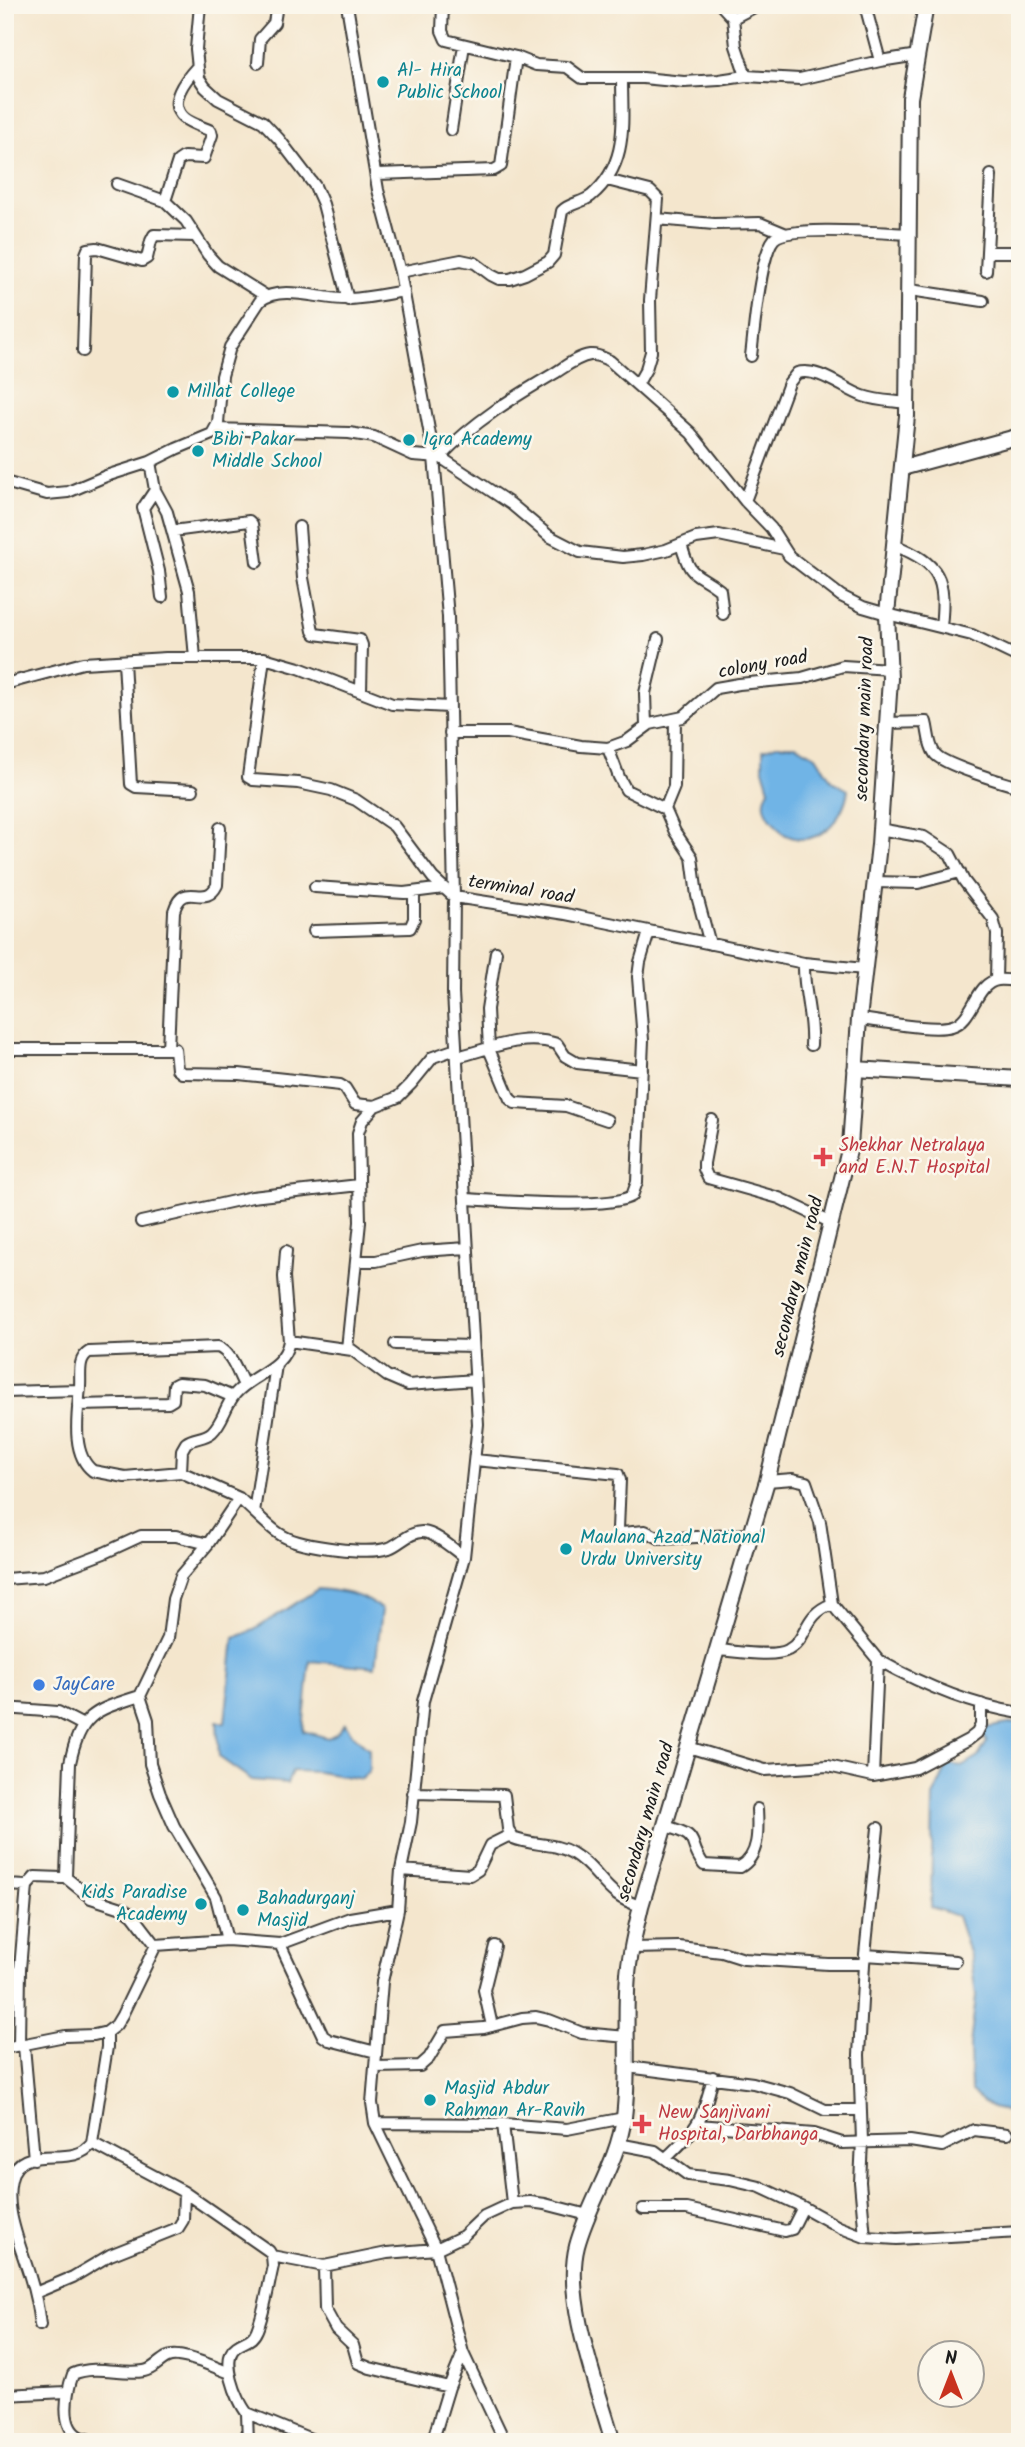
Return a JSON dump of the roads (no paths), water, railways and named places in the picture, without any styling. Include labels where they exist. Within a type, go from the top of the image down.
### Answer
[{"type":"main road","name":"secondary main road","points":[[613,2442],[580,2322],[574,2281],[576,2249],[617,2153],[624,2118],[628,1975],[641,1906],[767,1481],[850,1146],[859,1019],[879,829],[890,669],[887,614],[907,403],[910,98],[926,5]]},
{"type":"main road","points":[[902,468],[1020,436]]},
{"type":"main road","points":[[855,1069],[1020,1079]]},
{"type":"street","points":[[200,5],[197,67],[205,87],[218,99],[263,122],[315,186],[323,204],[348,300]]},
{"type":"street","points":[[258,63],[260,39],[274,23],[277,5]]},
{"type":"street","points":[[347,5],[378,190],[400,272],[437,457],[448,617],[454,897],[453,993],[478,1424],[464,1557],[423,1701],[411,1822],[401,1870],[398,1910],[382,1982],[372,2103],[375,2123],[436,2249],[463,2353],[505,2442]]},
{"type":"street","points":[[443,5],[443,38],[516,57],[536,65],[567,67],[582,79],[622,78],[684,82],[746,76],[800,79],[918,55]]},
{"type":"street","points":[[721,5],[733,18],[736,46],[746,76]]},
{"type":"street","points":[[733,18],[758,5]]},
{"type":"street","points":[[865,5],[880,61]]},
{"type":"street","points":[[451,130],[464,45]]},
{"type":"street","points":[[377,174],[494,170],[501,166],[516,57]]},
{"type":"street","points":[[166,201],[177,161],[184,158],[204,158],[212,135],[209,130],[185,118],[178,107],[178,94],[182,84],[197,67]]},
{"type":"street","points":[[400,272],[450,261],[468,260],[491,275],[505,280],[548,262],[557,247],[562,211],[586,200],[607,180],[620,150],[622,78]]},
{"type":"street","points":[[986,271],[991,175]]},
{"type":"street","points":[[607,180],[654,193],[659,199],[650,300],[651,352],[637,385]]},
{"type":"street","points":[[117,184],[166,201],[186,220],[218,266],[266,296]]},
{"type":"street","points":[[657,219],[714,224],[760,223],[784,233]]},
{"type":"street","points":[[751,356],[763,273],[769,247],[776,237],[795,231],[909,234]]},
{"type":"street","points":[[83,351],[88,249],[97,248],[142,261],[148,258],[155,235],[195,236]]},
{"type":"street","points":[[987,252],[1020,252]]},
{"type":"street","points":[[909,290],[983,301]]},
{"type":"street","points":[[5,482],[37,492],[57,494],[150,462],[207,437],[216,429],[222,376],[230,347],[266,296],[280,293],[348,300],[404,291]]},
{"type":"street","points":[[437,457],[460,436],[521,393],[580,358],[601,356],[691,433],[771,528],[795,562],[841,596],[863,607],[972,635],[1020,659]]},
{"type":"street","points":[[746,501],[789,383],[797,373],[818,374],[862,396],[907,403]]},
{"type":"street","points":[[216,429],[349,433],[374,437],[413,455],[437,457],[512,504],[549,536],[580,552],[623,557],[643,555],[666,550],[696,538],[719,535],[784,549]]},
{"type":"street","points":[[150,462],[155,489],[167,512],[189,591],[195,658]]},
{"type":"street","points":[[155,489],[143,508],[159,571],[162,597]]},
{"type":"street","points":[[173,531],[248,521],[252,524],[257,562]]},
{"type":"street","points":[[299,527],[303,578],[313,631],[318,636],[360,640],[361,691]]},
{"type":"street","points":[[681,544],[692,574],[720,590],[723,614]]},
{"type":"street","points":[[894,545],[922,559],[941,580],[941,627]]},
{"type":"street","points":[[646,726],[646,685],[658,639]]},
{"type":"street","points":[[5,684],[83,663],[264,658],[299,668],[392,704],[449,707]]},
{"type":"street","name":"terminal road","points":[[264,658],[248,778],[298,783],[331,790],[356,800],[394,826],[433,878],[454,897],[566,914],[804,963],[864,969]]},
{"type":"street","points":[[124,661],[131,785],[136,788],[193,790]]},
{"type":"street","name":"colony road","points":[[608,748],[627,741],[646,726],[688,713],[716,688],[726,685],[802,678],[843,666],[890,669]]},
{"type":"street","points":[[675,719],[674,788],[666,808],[675,832],[692,857],[697,896],[710,944]]},
{"type":"street","points":[[887,723],[924,721],[931,746],[939,758],[1020,787]]},
{"type":"street","points":[[450,733],[508,733],[608,748],[626,790],[666,808]]},
{"type":"street","points":[[168,1049],[174,911],[178,898],[182,895],[208,896],[215,890],[220,828]]},
{"type":"street","points":[[879,829],[924,837],[950,854],[991,913],[996,926],[996,980]]},
{"type":"street","points":[[874,882],[918,883],[960,872]]},
{"type":"street","points":[[315,887],[414,892],[444,888]]},
{"type":"street","points":[[314,930],[410,928],[414,919],[414,892]]},
{"type":"street","points":[[467,1199],[584,1203],[622,1200],[632,1195],[637,1182],[643,1040],[638,977],[649,932]]},
{"type":"street","points":[[496,952],[487,1009],[489,1049],[513,1101],[566,1106],[607,1120]]},
{"type":"street","points":[[804,963],[804,984],[812,1025],[811,1045]]},
{"type":"street","points":[[859,1019],[934,1027],[952,1026],[961,1021],[987,986],[996,980],[1020,982]]},
{"type":"street","points":[[5,1049],[176,1050],[177,1069],[181,1073],[239,1074],[340,1085],[355,1104],[375,1106],[398,1097],[433,1057],[489,1049],[506,1042],[548,1042],[557,1044],[565,1056],[577,1063],[642,1070]]},
{"type":"street","points":[[347,1349],[360,1222],[356,1153],[358,1133],[362,1121],[375,1106]]},
{"type":"street","points":[[712,1119],[704,1163],[708,1178],[779,1198],[832,1223]]},
{"type":"street","points":[[141,1222],[252,1197],[359,1185]]},
{"type":"street","points":[[356,1261],[383,1261],[422,1251],[467,1248]]},
{"type":"street","points":[[181,1472],[183,1446],[191,1439],[210,1434],[219,1424],[233,1396],[244,1385],[276,1366],[285,1354],[289,1341],[284,1277],[286,1251]]},
{"type":"street","points":[[289,1341],[352,1350],[387,1376],[408,1385],[475,1380]]},
{"type":"street","points":[[395,1344],[473,1346]]},
{"type":"street","points":[[244,1385],[225,1350],[218,1348],[96,1350],[84,1355],[81,1361],[78,1436],[88,1467],[93,1471],[125,1477],[181,1472],[239,1498],[276,1532],[296,1541],[362,1552],[388,1548],[416,1532],[426,1532],[464,1557]]},
{"type":"street","points":[[254,1512],[276,1366]]},
{"type":"street","points":[[78,1405],[168,1403],[173,1400],[174,1387],[178,1383],[205,1385],[233,1396]]},
{"type":"street","points":[[5,1392],[80,1390]]},
{"type":"street","points":[[475,1460],[618,1474],[618,1529],[621,1533],[645,1531],[661,1539],[750,1534]]},
{"type":"street","points":[[767,1481],[799,1479],[809,1486],[820,1522],[832,1604],[878,1660],[924,1685],[981,1704],[1020,1713]]},
{"type":"street","points":[[227,1940],[216,1897],[174,1826],[160,1794],[150,1765],[148,1720],[140,1696],[168,1638],[173,1599],[181,1576],[208,1544],[239,1498]]},
{"type":"street","points":[[5,1579],[26,1579],[65,1569],[141,1536],[176,1536],[208,1544]]},
{"type":"street","points":[[717,1650],[785,1652],[796,1643],[817,1612],[832,1604]]},
{"type":"street","points":[[873,1776],[878,1660]]},
{"type":"street","points":[[65,1877],[73,1748],[83,1725],[90,1717],[103,1708],[140,1696]]},
{"type":"street","points":[[688,1747],[765,1770],[828,1766],[873,1776],[926,1764],[968,1740],[977,1733],[981,1725],[981,1704]]},
{"type":"street","points":[[5,1708],[58,1712],[83,1725]]},
{"type":"street","points":[[413,1793],[501,1794],[505,1798],[510,1835],[517,1840],[566,1850],[587,1864],[618,1897],[641,1906]]},
{"type":"street","points":[[665,1826],[690,1836],[704,1864],[740,1867],[745,1864],[756,1845],[757,1809]]},
{"type":"street","points":[[865,2236],[860,2182],[862,2141],[859,2054],[864,1959],[878,1828]]},
{"type":"street","points":[[401,1870],[470,1875],[478,1870],[490,1845],[510,1835]]},
{"type":"street","points":[[34,2159],[22,2046],[20,1969],[27,1886],[35,1877],[65,1877],[91,1898],[125,1909],[133,1915],[156,1945]]},
{"type":"street","points":[[5,1885],[27,1886]]},
{"type":"street","points":[[156,1945],[227,1940],[280,1944],[350,1918],[398,1910]]},
{"type":"street","points":[[280,1944],[323,2036],[376,2052]]},
{"type":"street","points":[[5,2048],[65,2036],[107,2032],[116,2025],[122,2015],[156,1945]]},
{"type":"street","points":[[492,2026],[484,1990],[495,1946]]},
{"type":"street","points":[[632,1948],[679,1947],[722,1952],[744,1959],[828,1964],[864,1959],[956,1961]]},
{"type":"street","points":[[375,2067],[420,2066],[429,2058],[445,2031],[492,2026],[509,2020],[536,2017],[582,2033],[627,2037]]},
{"type":"street","points":[[40,2325],[35,2293],[11,2220],[9,2185],[14,2170],[19,2165],[34,2159],[79,2155],[92,2143],[107,2032]]},
{"type":"street","points":[[627,2067],[778,2088],[824,2110],[861,2110]]},
{"type":"street","points":[[666,2158],[698,2125],[713,2077]]},
{"type":"street","points":[[375,2123],[503,2124],[567,2129],[624,2118]]},
{"type":"street","points":[[503,2124],[512,2203]]},
{"type":"street","points":[[698,2125],[814,2134],[842,2143],[910,2141],[942,2146],[974,2130],[1007,2134]]},
{"type":"street","points":[[92,2143],[184,2192],[262,2245],[272,2256],[273,2266],[257,2329],[250,2341],[236,2347],[231,2353],[230,2373],[234,2391],[247,2413],[318,2442]]},
{"type":"street","points":[[618,2144],[647,2149],[666,2158],[688,2175],[745,2183],[803,2207],[839,2227],[865,2236],[897,2239],[1020,2232]]},
{"type":"street","points":[[35,2293],[73,2277],[110,2255],[178,2228],[183,2220],[184,2192]]},
{"type":"street","points":[[272,2256],[324,2266],[387,2253],[436,2249],[463,2236],[484,2216],[512,2203],[545,2204],[588,2216]]},
{"type":"street","points":[[643,2209],[687,2209],[785,2231],[792,2229],[803,2207]]},
{"type":"street","points":[[324,2266],[325,2309],[336,2329],[353,2345],[358,2363],[449,2387]]},
{"type":"street","points":[[429,2442],[435,2433],[463,2353]]},
{"type":"street","points":[[97,2442],[80,2437],[74,2432],[67,2412],[66,2392],[74,2374],[86,2369],[141,2372],[173,2355],[230,2373]]},
{"type":"street","points":[[5,2395],[66,2392]]},
{"type":"street","points":[[247,2413],[248,2442]]},
{"type":"water","points":[[776,745],[796,745],[816,756],[832,781],[848,790],[841,811],[828,829],[819,835],[798,839],[786,835],[766,811],[765,800],[769,789],[763,769],[763,750]]},
{"type":"water","points":[[318,1589],[352,1594],[382,1610],[375,1667],[310,1661],[303,1731],[328,1738],[336,1734],[345,1723],[351,1733],[369,1749],[369,1770],[362,1779],[292,1771],[287,1783],[252,1780],[219,1757],[217,1722],[225,1722],[234,1638],[254,1630]]},
{"type":"water","points":[[1020,1722],[1020,2114],[992,2108],[971,2092],[970,2045],[976,1996],[971,1959],[957,1916],[931,1907],[933,1797],[948,1764],[963,1766],[978,1757],[987,1742],[979,1729]]},
{"type":"place","name":"Al- Hira Public School","points":[[383,82]]},
{"type":"place","name":"Millat College","points":[[173,392]]},
{"type":"place","name":"Iqra Academy","points":[[409,440]]},
{"type":"place","name":"Bibi Pakar Middle School","points":[[198,451]]},
{"type":"place","name":"Shekhar Netralaya and E.N.T Hospital","points":[[823,1157]]},
{"type":"place","name":"Maulana Azad National Urdu University","points":[[566,1549]]},
{"type":"place","name":"JayCare","points":[[39,1685]]},
{"type":"place","name":"Kids Paradise Academy","points":[[201,1904]]},
{"type":"place","name":"Bahadurganj Masjid","points":[[243,1910]]},
{"type":"place","name":"Masjid Abdur Rahman Ar-Ravih","points":[[430,2100]]},
{"type":"place","name":"New Sanjivani Hospital, Darbhanga","points":[[642,2124]]}]
